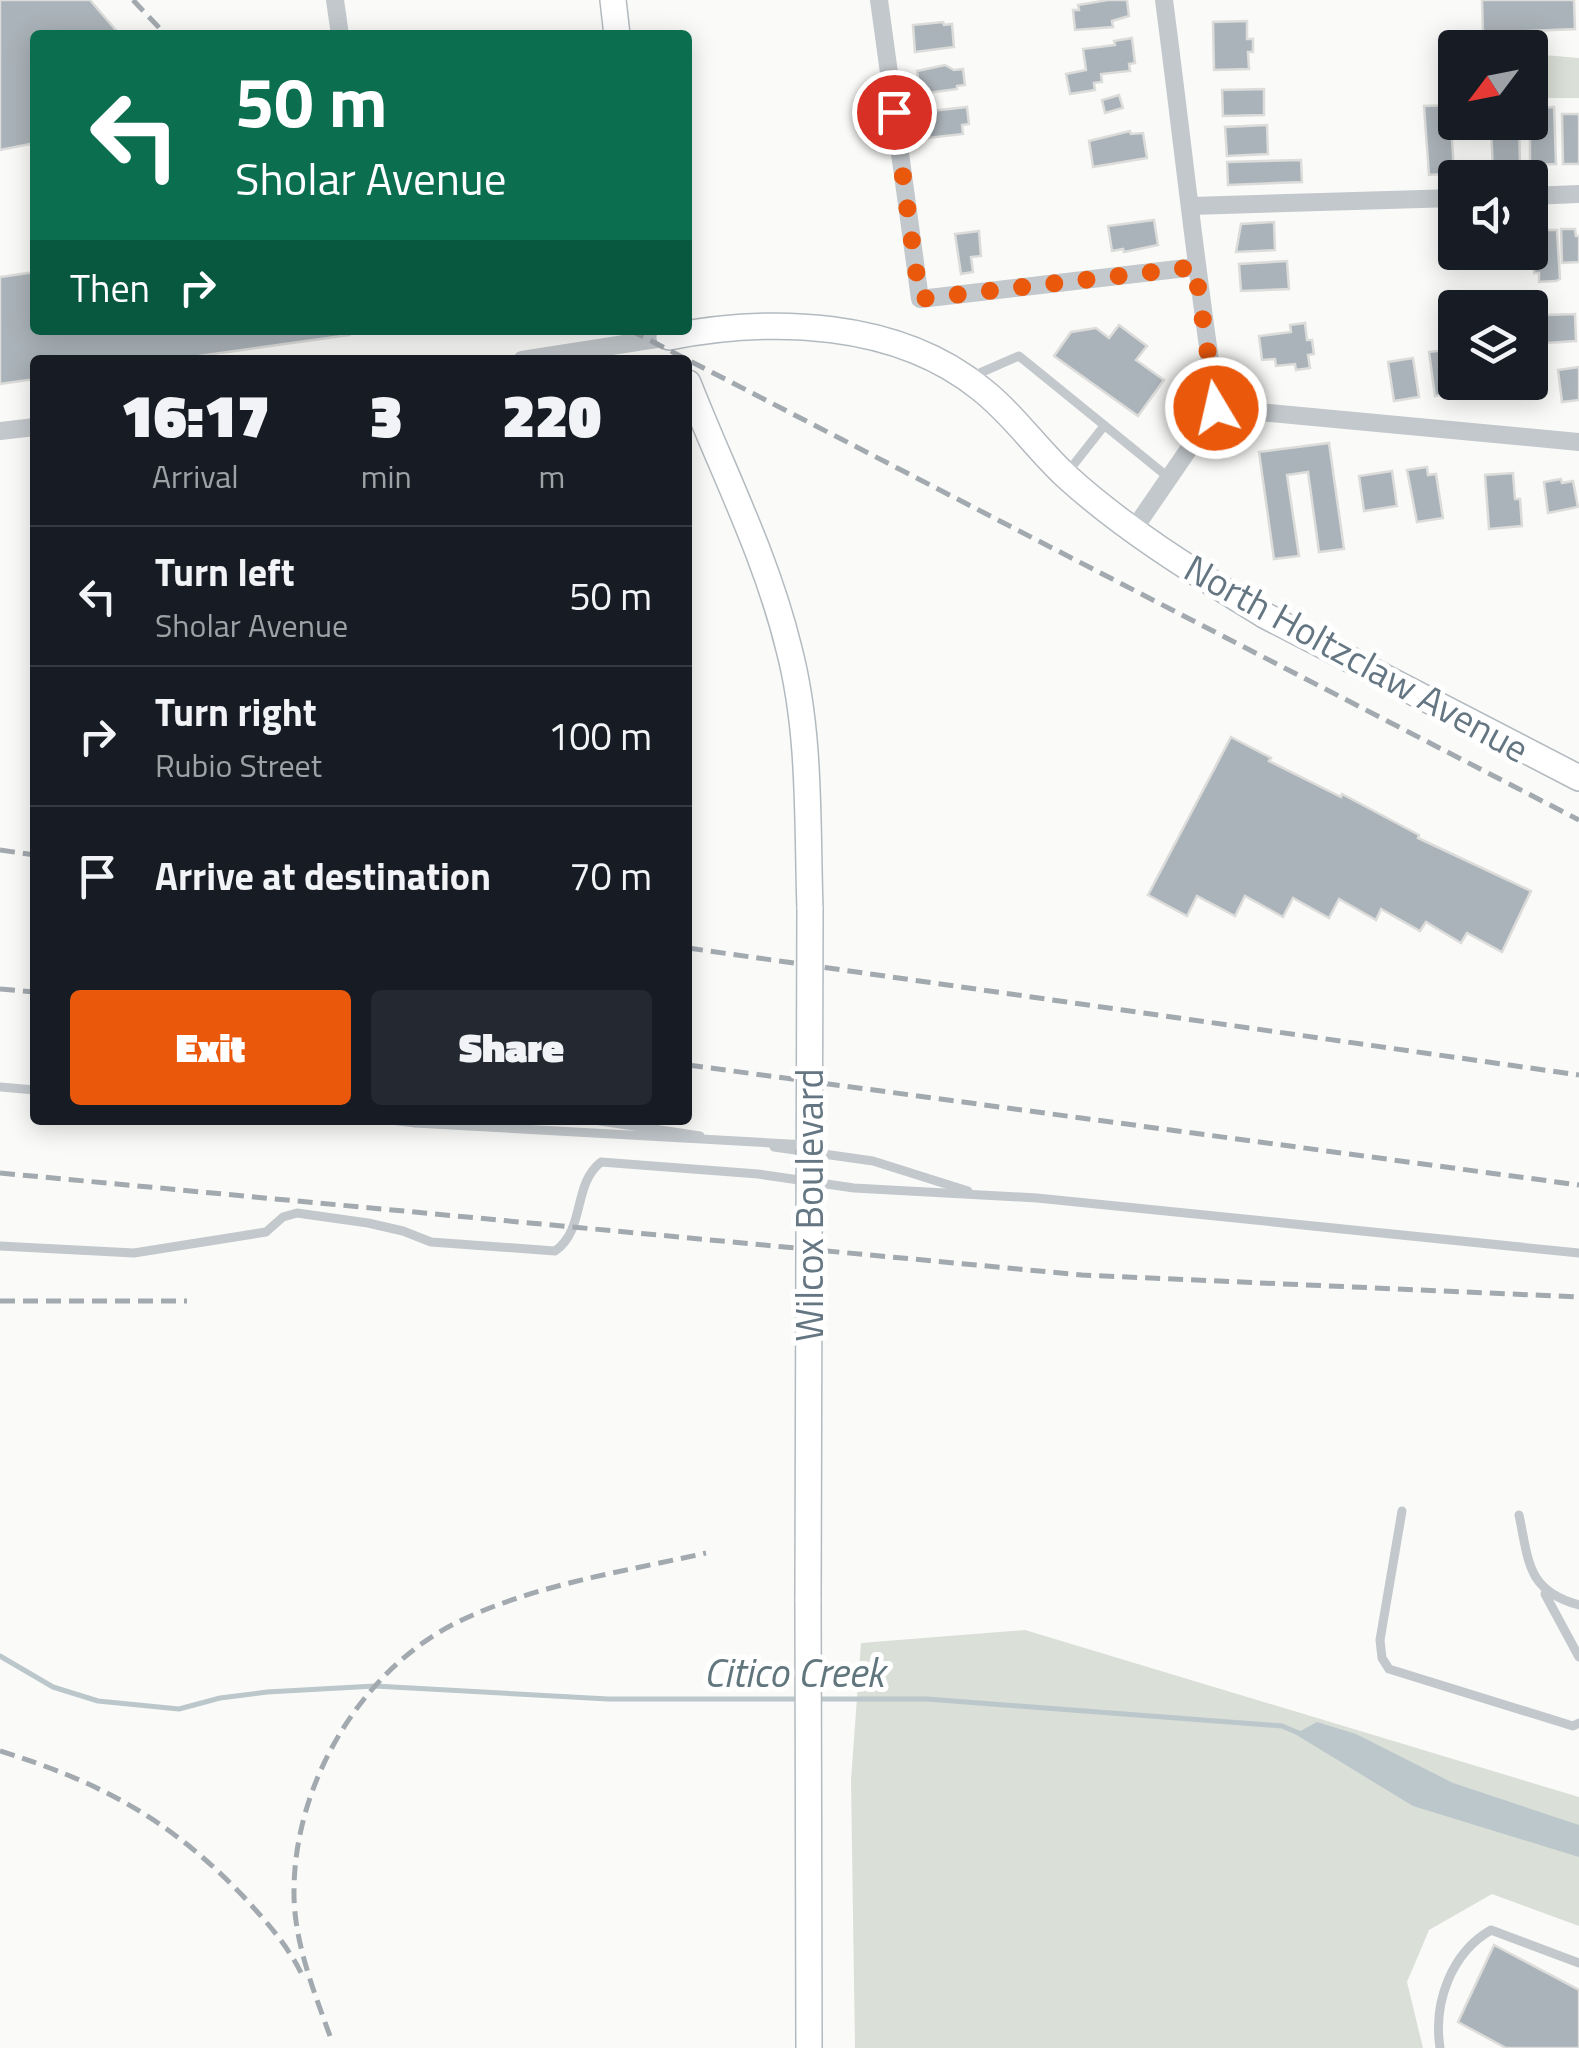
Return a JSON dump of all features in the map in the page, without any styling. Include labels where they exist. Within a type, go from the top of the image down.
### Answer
[{"type":"main road","points":[[612,0],[616,30]]},
{"type":"main road","name":"North Holtzclaw Avenue","points":[[672,342],[719,328],[770,325],[838,332],[918,354],[968,378],[1001,406],[1065,475],[1134,529],[1264,615],[1579,778]]},
{"type":"main road","name":"Wilcox Boulevard","points":[[692,392],[768,577],[790,652],[803,734],[810,909],[809,2048]]},
{"type":"street","points":[[335,0],[339,30]]},
{"type":"street","points":[[879,0],[920,299],[1195,267]]},
{"type":"street","points":[[1134,529],[1216,408],[1195,267],[1191,206],[1164,0]]},
{"type":"street","points":[[1548,195],[1579,194]]},
{"type":"street","points":[[1191,206],[1438,199]]},
{"type":"street","points":[[564,355],[672,342]]},
{"type":"street","points":[[1216,408],[1579,442]]},
{"type":"street","points":[[0,432],[30,427]]},
{"type":"lane","points":[[968,378],[1020,356],[1168,478]]},
{"type":"lane","points":[[1065,475],[1104,426]]},
{"type":"lane","points":[[0,1087],[30,1090]]},
{"type":"lane","points":[[452,1125],[809,1145]]},
{"type":"lane","points":[[628,1125],[873,1161],[985,1196]]},
{"type":"lane","points":[[0,1246],[134,1252],[266,1232],[283,1217],[297,1213],[368,1223],[431,1242],[555,1251],[567,1242],[585,1182],[601,1162],[758,1174],[854,1188],[1037,1198],[1579,1253]]},
{"type":"lane","points":[[1402,1511],[1380,1640],[1382,1658],[1390,1669],[1573,1726],[1579,1722]]},
{"type":"lane","points":[[1520,1515],[1531,1571],[1579,1657]]},
{"type":"lane","points":[[1543,1590],[1579,1605]]},
{"type":"lane","points":[[1440,2048],[1443,1986],[1474,1940],[1491,1930],[1579,1964]]},
{"type":"shaded area","points":[[1548,55],[1579,58],[1579,98],[1548,98]]},
{"type":"shaded area","points":[[1025,1630],[1579,1797],[1579,1926],[1492,1894],[1429,1930],[1407,1982],[1423,2048],[855,2048],[851,1780],[861,1643]]},
{"type":"shaded area","points":[[1317,1722],[1356,1734],[1453,1783],[1579,1825],[1579,1857],[1413,1806],[1295,1734]]},
{"type":"building","points":[[0,0],[90,0],[116,30],[30,30],[30,144],[0,150]]},
{"type":"building","points":[[1127,0],[1129,16],[1112,21],[1113,27],[1075,30],[1073,10],[1079,10],[1078,5]]},
{"type":"building","points":[[1482,0],[1574,0],[1575,29],[1483,30]]},
{"type":"building","points":[[1247,21],[1247,39],[1253,39],[1253,52],[1248,52],[1249,69],[1214,70],[1213,22]]},
{"type":"building","points":[[952,24],[954,47],[915,52],[913,25]]},
{"type":"building","points":[[1132,38],[1135,63],[1129,64],[1130,71],[1101,74],[1102,82],[1094,83],[1095,90],[1070,94],[1066,74],[1086,70],[1083,49],[1115,45],[1114,41]]},
{"type":"building","points":[[945,65],[963,69],[965,85],[920,94],[917,71]]},
{"type":"building","points":[[1264,89],[1264,115],[1223,116],[1222,90]]},
{"type":"building","points":[[1119,95],[1123,108],[1105,113],[1102,100]]},
{"type":"building","points":[[1438,105],[1438,140],[1452,140],[1453,160],[1438,160],[1438,174],[1429,175],[1424,106]]},
{"type":"building","points":[[967,107],[969,124],[962,125],[963,134],[928,138],[922,112]]},
{"type":"building","points":[[1548,107],[1554,107],[1556,164],[1530,160],[1530,140],[1548,140]]},
{"type":"building","points":[[1562,114],[1579,114],[1579,164],[1563,164]]},
{"type":"building","points":[[1267,125],[1268,154],[1227,156],[1225,127]]},
{"type":"building","points":[[1130,131],[1143,133],[1147,158],[1093,167],[1089,141]]},
{"type":"building","points":[[1492,140],[1519,140],[1520,160],[1492,160]]},
{"type":"building","points":[[1301,160],[1302,182],[1228,185],[1227,162]]},
{"type":"building","points":[[1154,220],[1158,245],[1112,251],[1108,226]]},
{"type":"building","points":[[1274,222],[1275,250],[1236,252],[1241,224]]},
{"type":"building","points":[[1561,229],[1575,229],[1579,236],[1579,262],[1562,263]]},
{"type":"building","points":[[1548,230],[1557,230],[1560,279],[1539,282],[1539,273],[1534,273],[1548,270]]},
{"type":"building","points":[[979,231],[981,256],[971,257],[973,272],[961,274],[955,234]]},
{"type":"building","points":[[1287,261],[1289,289],[1241,291],[1239,264]]},
{"type":"building","points":[[30,273],[30,335],[349,335],[207,355],[30,355],[30,380],[0,384],[0,277]]},
{"type":"building","points":[[1575,314],[1576,341],[1548,343],[1548,315]]},
{"type":"building","points":[[1305,323],[1314,354],[1308,355],[1310,368],[1296,370],[1295,364],[1276,366],[1275,359],[1262,360],[1259,336],[1291,332],[1290,325]]},
{"type":"building","points":[[1119,325],[1147,346],[1136,360],[1164,380],[1138,416],[1054,356],[1071,332],[1096,328],[1109,338]]},
{"type":"building","points":[[1438,351],[1435,396],[1429,352]]},
{"type":"building","points":[[1413,358],[1419,397],[1394,401],[1388,362]]},
{"type":"building","points":[[1579,367],[1579,400],[1562,402],[1558,370]]},
{"type":"building","points":[[1329,443],[1344,549],[1319,552],[1308,472],[1287,475],[1299,556],[1274,559],[1259,452]]},
{"type":"building","points":[[1427,467],[1428,475],[1436,474],[1443,518],[1417,522],[1407,470]]},
{"type":"building","points":[[1392,471],[1397,506],[1364,511],[1359,476]]},
{"type":"building","points":[[1513,473],[1522,526],[1489,529],[1485,475]]},
{"type":"building","points":[[1561,479],[1562,483],[1573,481],[1578,507],[1548,513],[1544,482]]},
{"type":"building","points":[[1231,737],[1271,758],[1269,761],[1419,835],[1418,838],[1531,891],[1502,952],[1467,933],[1461,943],[1426,922],[1420,931],[1381,909],[1376,920],[1339,899],[1329,918],[1293,898],[1283,917],[1245,896],[1235,916],[1197,896],[1187,916],[1148,895]]},
{"type":"building","points":[[1494,1945],[1579,1990],[1579,2048],[1506,2048],[1458,2022]]},
{"type":"waterway","name":"Citico Creek","points":[[0,1656],[53,1687],[98,1701],[179,1709],[220,1698],[267,1692],[375,1686],[608,1699],[799,1699]]},
{"type":"waterway","name":"Citico Creek","points":[[815,1699],[927,1699],[1282,1726],[1301,1734]]},
{"type":"railway","points":[[133,0],[161,30]]},
{"type":"railway","points":[[640,335],[678,355]]},
{"type":"railway","points":[[692,362],[1579,820]]},
{"type":"railway","points":[[0,850],[30,854]]},
{"type":"railway","points":[[692,949],[1579,1075]]},
{"type":"railway","points":[[0,989],[30,992]]},
{"type":"railway","points":[[692,1066],[1579,1185]]},
{"type":"railway","points":[[0,1173],[1082,1275],[1579,1297]]},
{"type":"railway","points":[[0,1301],[187,1301]]},
{"type":"railway","points":[[330,2036],[305,1964],[297,1926],[297,1848],[322,1768],[342,1730],[367,1696],[395,1665],[428,1639],[464,1619],[522,1596],[706,1553]]},
{"type":"railway","points":[[0,1751],[101,1790],[160,1824],[242,1895],[283,1943],[302,1975]]},
{"type":"route","points":[[894,112],[920,299],[1195,267],[1216,408]]}]
